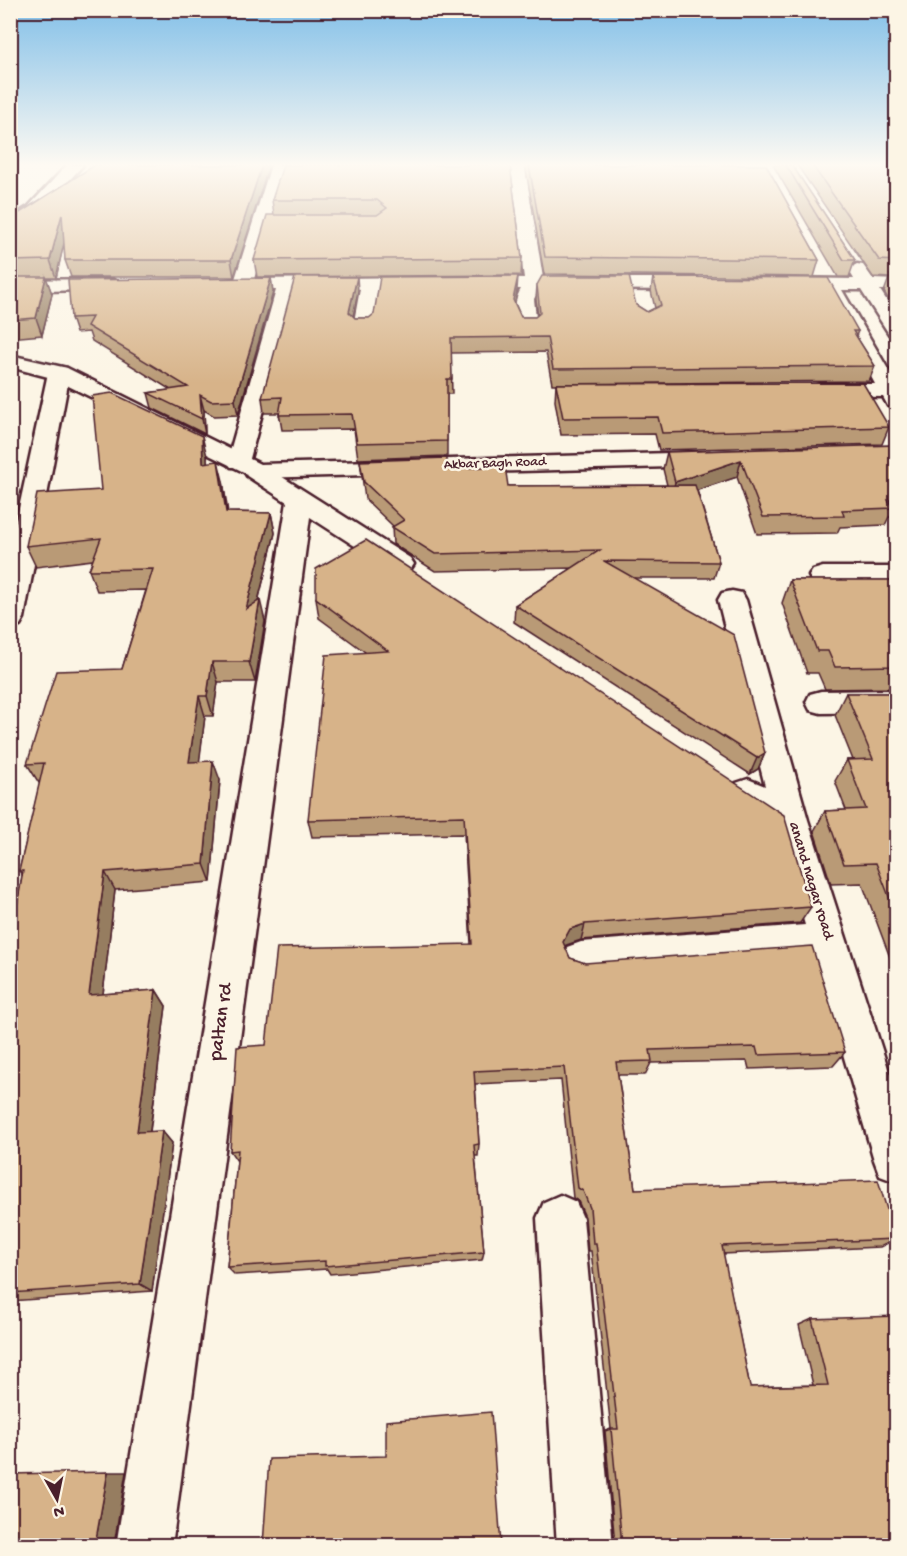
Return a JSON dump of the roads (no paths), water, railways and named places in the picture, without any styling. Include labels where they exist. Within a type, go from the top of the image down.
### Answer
[{"type":"street","points":[[243,285],[257,238]]},
{"type":"street","points":[[527,326],[524,299],[534,282],[528,238]]},
{"type":"street","points":[[847,255],[897,330]]},
{"type":"street","points":[[819,264],[893,396]]},
{"type":"street","points":[[208,285],[534,282],[640,292],[717,284]]},
{"type":"street","points":[[363,327],[371,284]]},
{"type":"street","points":[[773,284],[897,285]]},
{"type":"street","points":[[10,286],[127,285]]},
{"type":"street","points":[[287,285],[248,466],[420,577]]},
{"type":"street","name":"Akbar Bagh Road","points":[[10,362],[59,373],[248,466],[730,458]]},
{"type":"street","points":[[10,618],[22,496],[59,373]]},
{"type":"street","points":[[806,391],[893,396]]},
{"type":"street","name":"paltan rd","points":[[144,1545],[300,498]]},
{"type":"street","points":[[823,576],[897,576]]},
{"type":"street","name":"anand nagar road","points":[[732,600],[791,820],[897,1160]]},
{"type":"street","points":[[821,702],[897,701]]},
{"type":"street","points":[[721,774],[791,820]]},
{"type":"street","points":[[581,959],[828,940]]},
{"type":"street","points":[[560,1218],[585,1545]]}]
